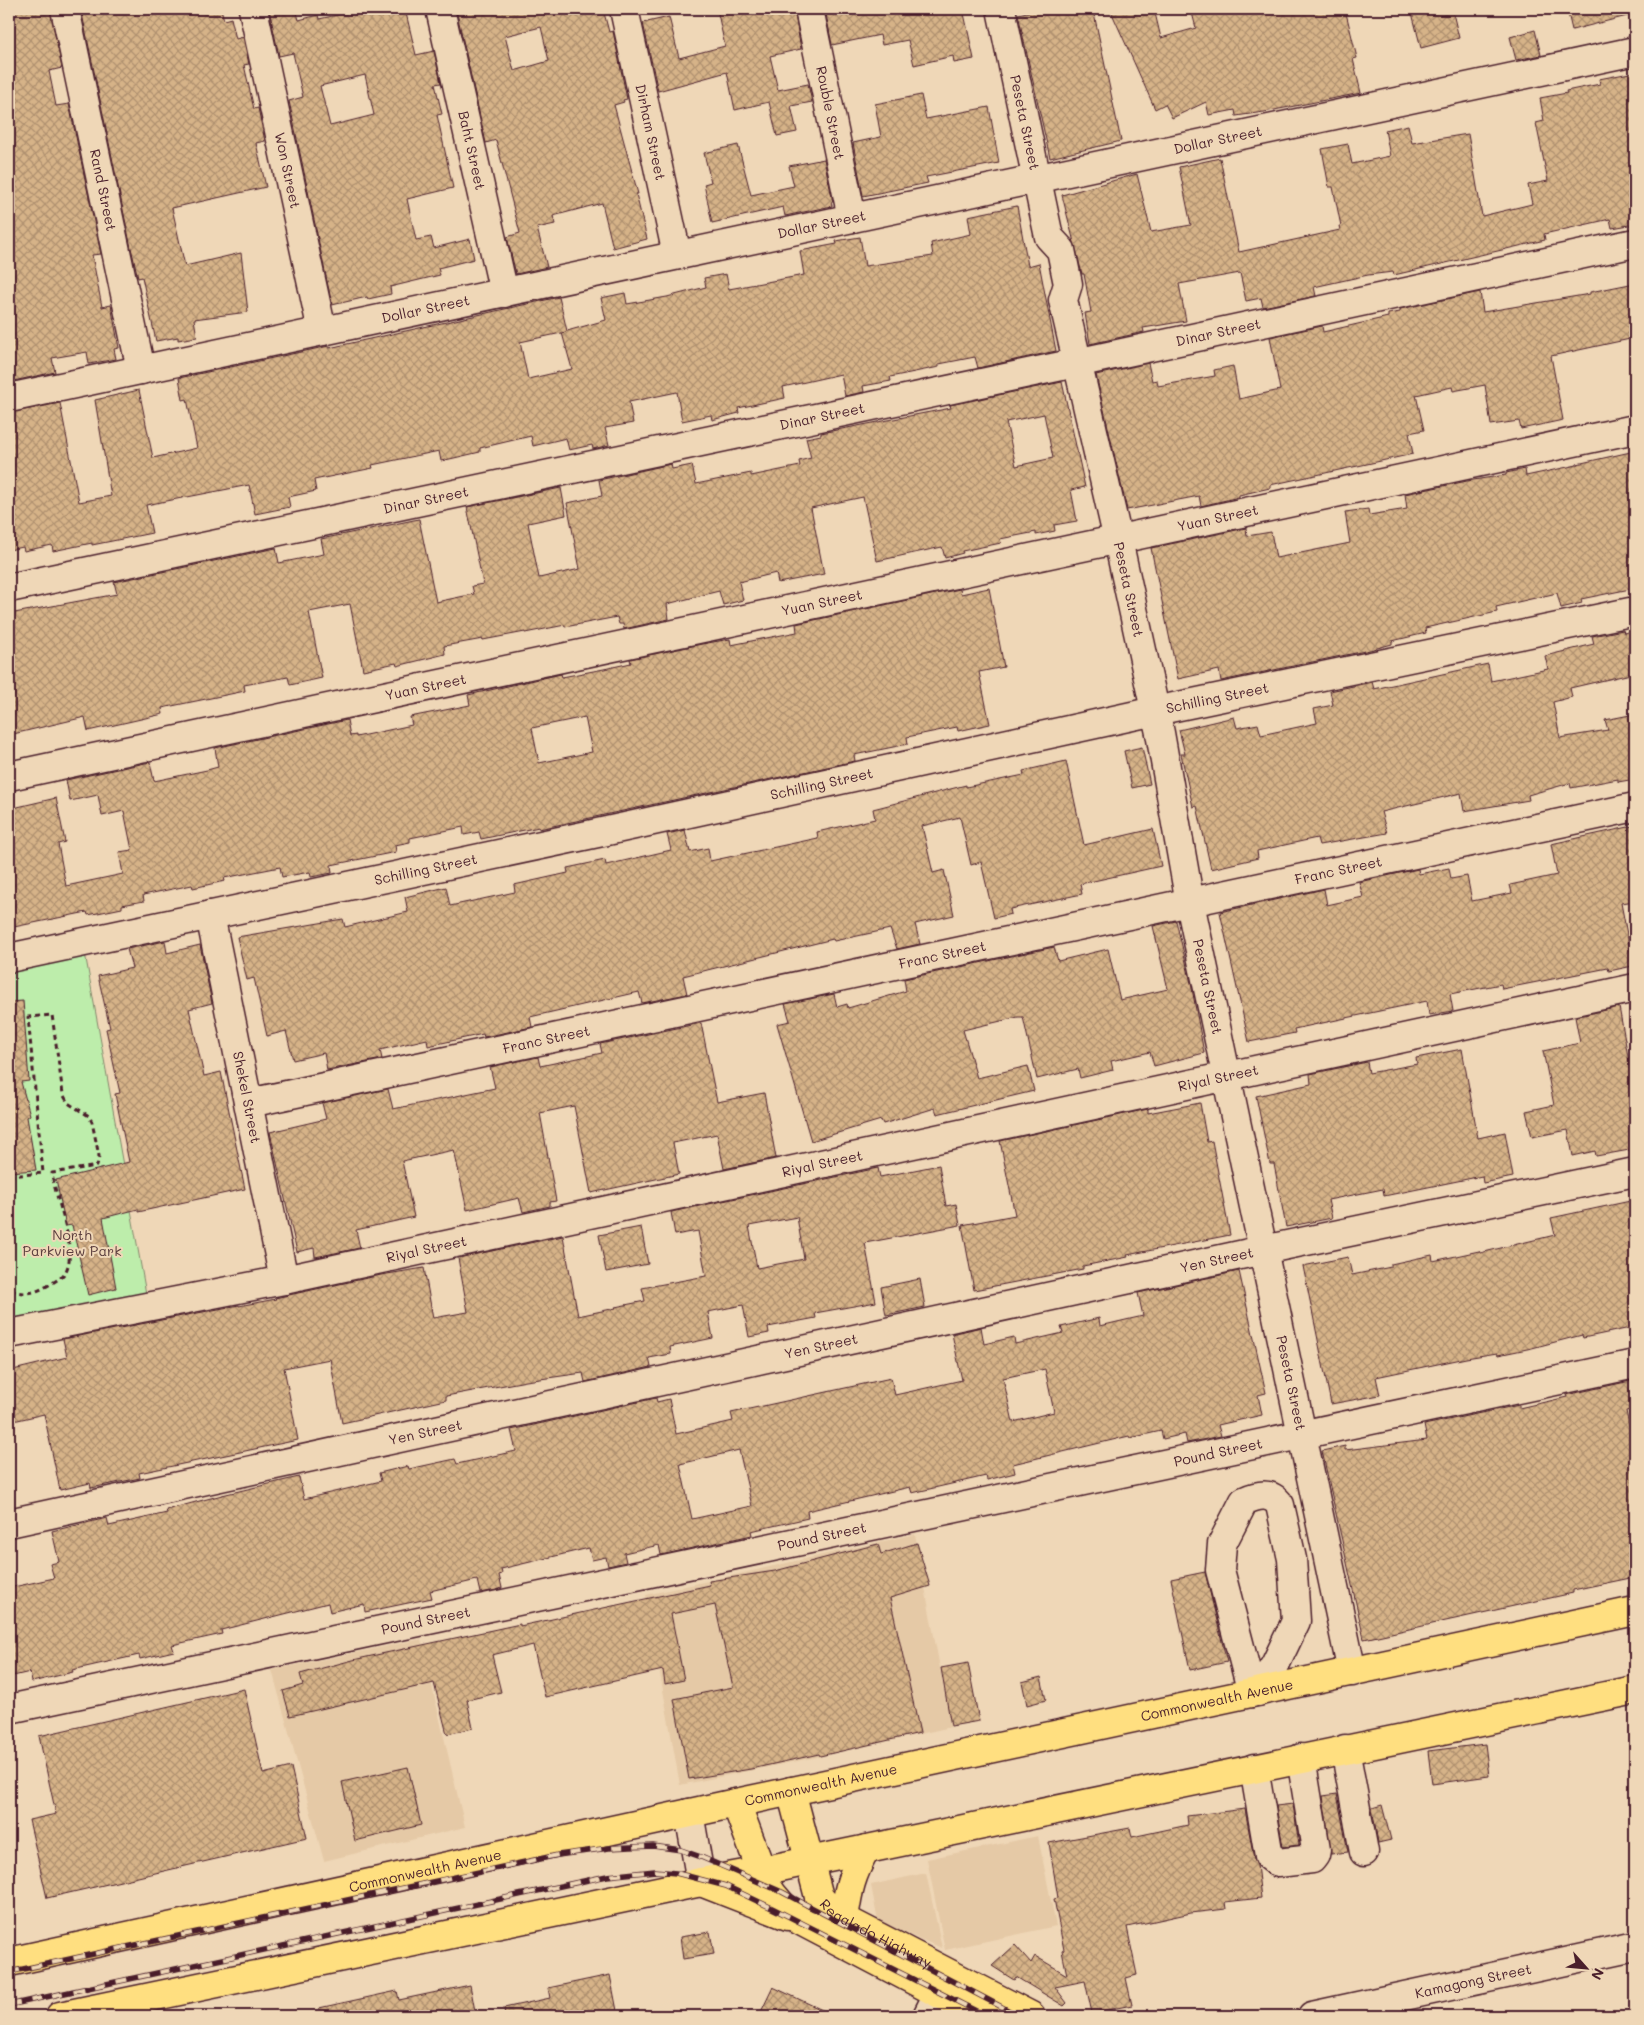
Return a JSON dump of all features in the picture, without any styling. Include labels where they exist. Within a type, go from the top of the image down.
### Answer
[{"type":"main road","name":"Commonwealth Avenue","points":[[9,1962],[689,1813],[1635,1611]]},
{"type":"main road","points":[[60,2016],[1635,1690]]},
{"type":"main road","name":"Regalado Highway","points":[[791,1791],[819,1897],[833,1913],[938,1995],[1031,2016]]},
{"type":"main road","name":"Regalado Highway","points":[[736,1803],[761,1871],[774,1898],[799,1920],[938,1995],[982,2016]]},
{"type":"main road","points":[[844,1920],[848,1891],[854,1871],[866,1849]]},
{"type":"main road","points":[[701,1882],[799,1920]]},
{"type":"street","name":"Rand Street","points":[[65,9],[141,370]]},
{"type":"street","name":"Won Street","points":[[253,9],[322,331]]},
{"type":"street","name":"Baht Street","points":[[440,9],[504,293]]},
{"type":"street","name":"Dirham Street","points":[[624,9],[677,255]]},
{"type":"street","name":"Rouble Street","points":[[809,9],[852,218]]},
{"type":"street","name":"Peseta Street","points":[[1000,9],[1050,237],[1061,250],[1065,266],[1068,284],[1063,300],[1155,711],[1190,903],[1352,1672]]},
{"type":"street","name":"Dollar Street","points":[[9,398],[1635,51]]},
{"type":"street","name":"Dinar Street","points":[[9,588],[1635,243]]},
{"type":"street","name":"Yuan Street","points":[[9,776],[1635,429]]},
{"type":"street","name":"Schilling Street","points":[[9,958],[597,833],[1155,711],[1635,611]]},
{"type":"street","name":"Franc Street","points":[[249,1103],[1635,807]]},
{"type":"street","name":"Shekel Street","points":[[210,915],[284,1280]]},
{"type":"street","name":"Riyal Street","points":[[9,1334],[284,1280],[1635,988]]},
{"type":"street","name":"Yen Street","points":[[9,1523],[1263,1250],[1635,1172]]},
{"type":"street","name":"Pound Street","points":[[9,1709],[1635,1364]]},
{"type":"street","points":[[1266,1494],[1276,1498],[1280,1505],[1292,1559],[1296,1622],[1275,1666],[1255,1692],[1220,1570],[1222,1544],[1244,1502],[1266,1494]]},
{"type":"street","points":[[1345,1749],[1364,1852]]},
{"type":"street","points":[[1254,1768],[1269,1856],[1278,1863],[1312,1859],[1316,1850],[1301,1758]]},
{"type":"street","points":[[689,1813],[701,1882]]},
{"type":"street","name":"Kamagong Street","points":[[1312,2016],[1635,1946]]},
{"type":"path","points":[[9,1176],[43,1173],[28,1017],[52,1014],[63,1094],[68,1103],[89,1116],[92,1122],[98,1156],[97,1166],[52,1173],[68,1241],[69,1256],[66,1271],[54,1282],[35,1293],[20,1293],[9,1290]]},
{"type":"path","points":[[9,1220],[10,1228]]},
{"type":"shaded area","points":[[915,1534],[951,1727],[680,1785],[646,1595]]},
{"type":"shaded area","points":[[421,1639],[465,1827],[324,1861],[272,1670]]},
{"type":"shaded area","points":[[1038,1836],[1056,1926],[945,1950],[927,1859]]},
{"type":"shaded area","points":[[926,1873],[942,1948],[878,1922],[871,1885]]},
{"type":"green space","name":"North Parkview Park","points":[[85,953],[146,1294],[9,1322],[9,970]]},
{"type":"building","points":[[9,9],[50,9],[62,68],[49,71],[56,106],[69,104],[101,254],[92,255],[102,307],[111,305],[119,348],[114,349],[116,359],[89,364],[87,352],[52,358],[55,372],[9,382]]},
{"type":"building","points":[[81,9],[221,9],[224,20],[231,18],[236,39],[243,37],[249,64],[244,65],[254,109],[258,108],[265,141],[256,143],[266,187],[172,208],[185,266],[241,253],[248,312],[194,319],[197,337],[178,340],[178,337],[156,341],[142,277],[138,278],[131,248]]},
{"type":"building","points":[[269,9],[296,9],[299,20],[318,15],[319,19],[364,9],[405,9],[416,55],[434,51],[441,83],[435,84],[442,114],[437,115],[453,188],[407,199],[416,240],[431,237],[434,248],[470,239],[474,259],[438,268],[440,275],[390,287],[391,294],[332,305],[289,101],[303,97],[293,53],[279,56]],"holes":[[[365,75],[374,115],[330,126],[320,86]]]},
{"type":"building","points":[[456,9],[603,9],[609,32],[613,31],[627,99],[614,105],[638,194],[636,194],[647,239],[613,248],[602,203],[553,216],[555,224],[537,228],[547,267],[516,274],[507,237],[520,233],[496,140],[486,143]],"holes":[[[541,27],[549,61],[514,71],[505,36]]]},
{"type":"building","points":[[717,9],[740,9],[741,14],[764,9],[794,9],[801,49],[770,56],[778,90],[808,84],[812,102],[791,106],[797,132],[777,136],[769,102],[735,110],[727,72],[658,91],[643,23],[669,17],[679,58],[725,46]]},
{"type":"building","points":[[825,9],[963,9],[974,59],[954,63],[953,56],[914,65],[908,40],[882,45],[880,35],[832,45]]},
{"type":"building","points":[[1041,9],[1093,9],[1121,141],[1050,158],[1018,14]]},
{"type":"building","points":[[1110,9],[1154,9],[1161,38],[1196,28],[1191,9],[1345,9],[1357,58],[1353,59],[1361,93],[1236,116],[1235,110],[1209,115],[1206,102],[1172,118],[1165,104],[1155,109]]},
{"type":"building","points":[[1411,9],[1452,9],[1459,38],[1421,48]]},
{"type":"building","points":[[1567,9],[1630,9],[1631,15],[1572,30]]},
{"type":"building","points":[[1535,30],[1541,55],[1516,60],[1510,37]]},
{"type":"building","points":[[1635,72],[1635,224],[1612,228],[1610,219],[1544,234],[1545,240],[1394,275],[1393,272],[1368,275],[1314,287],[1316,296],[1263,307],[1261,298],[1246,301],[1240,273],[1179,284],[1186,321],[1143,328],[1144,332],[1090,344],[1085,313],[1091,312],[1084,274],[1082,274],[1062,195],[1137,174],[1151,232],[1191,225],[1179,167],[1220,158],[1239,252],[1340,230],[1339,226],[1341,226],[1333,187],[1329,187],[1322,149],[1348,144],[1352,164],[1390,156],[1385,130],[1408,125],[1412,143],[1468,134],[1482,216],[1532,204],[1528,185],[1548,181],[1536,123],[1544,121],[1540,98],[1600,84],[1599,79]]},
{"type":"building","points":[[921,95],[926,119],[989,107],[999,163],[926,177],[928,183],[863,196],[853,143],[881,137],[875,104]]},
{"type":"building","points":[[738,145],[751,195],[794,186],[789,166],[824,159],[833,202],[831,202],[832,206],[785,216],[783,207],[712,223],[704,184],[711,182],[704,153]]},
{"type":"building","points":[[1017,206],[1028,266],[1039,263],[1056,351],[978,368],[975,357],[939,364],[939,367],[890,377],[891,381],[863,386],[864,392],[845,396],[841,374],[783,387],[785,398],[738,408],[739,413],[712,420],[711,415],[682,421],[677,392],[629,402],[633,423],[605,428],[609,445],[593,449],[592,445],[569,450],[566,438],[533,446],[531,436],[480,448],[480,452],[441,461],[439,451],[372,465],[373,468],[314,480],[316,491],[288,497],[290,507],[255,514],[249,485],[146,505],[152,533],[53,551],[52,545],[24,551],[23,547],[9,550],[9,413],[60,403],[79,502],[111,496],[95,400],[139,390],[153,458],[197,448],[187,399],[183,400],[179,378],[329,346],[329,348],[559,297],[567,331],[606,320],[601,298],[625,293],[627,304],[667,297],[706,287],[704,278],[726,274],[729,289],[804,275],[800,251],[837,244],[836,241],[860,237],[865,266],[933,256],[931,243],[971,234],[968,216]],"holes":[[[566,332],[562,333],[572,369],[528,379],[520,342]]]},
{"type":"building","points":[[1635,283],[1635,332],[1628,333],[1630,339],[1551,356],[1563,420],[1521,429],[1519,421],[1491,425],[1485,385],[1453,391],[1452,387],[1416,395],[1424,430],[1409,433],[1413,454],[1270,485],[1270,488],[1201,506],[1199,496],[1127,510],[1096,375],[1148,363],[1152,381],[1157,380],[1158,386],[1215,376],[1214,370],[1233,366],[1239,399],[1280,390],[1270,337],[1322,326],[1323,332],[1388,317],[1388,314],[1400,312],[1400,309],[1480,292],[1483,312],[1590,294],[1590,292]]},
{"type":"building","points":[[1062,382],[1085,487],[1071,490],[1077,521],[1054,525],[1055,531],[1036,535],[1036,532],[1000,539],[1001,543],[962,551],[963,553],[945,558],[942,547],[877,561],[863,497],[811,508],[824,574],[778,583],[776,573],[739,582],[743,600],[723,605],[719,591],[667,604],[669,619],[624,629],[623,624],[619,624],[617,617],[565,627],[565,625],[444,646],[445,654],[397,666],[396,663],[363,670],[350,604],[309,612],[322,678],[290,685],[288,677],[244,685],[245,691],[162,708],[163,714],[88,731],[85,717],[9,735],[9,614],[117,594],[114,582],[276,548],[279,563],[324,554],[321,539],[419,519],[436,602],[474,594],[472,586],[483,584],[467,507],[561,488],[566,515],[528,523],[539,578],[580,569],[567,503],[602,496],[599,480],[671,464],[672,469],[692,465],[696,484],[800,466],[799,461],[811,458],[806,438],[821,435],[821,433],[951,408],[950,405]],"holes":[[[1044,414],[1053,458],[1016,466],[1006,422]]]},
{"type":"building","points":[[1635,451],[1635,588],[1581,599],[1582,603],[1561,608],[1557,593],[1496,607],[1497,612],[1425,628],[1426,633],[1392,641],[1392,644],[1370,650],[1221,681],[1219,670],[1178,679],[1151,548],[1246,528],[1247,536],[1271,532],[1276,558],[1350,543],[1345,512],[1368,509],[1369,515],[1407,509],[1405,494],[1506,475],[1506,473],[1525,469],[1526,476]]},
{"type":"building","points":[[989,588],[1004,667],[979,672],[990,724],[958,731],[957,727],[907,737],[908,744],[854,755],[855,761],[539,829],[539,827],[481,839],[479,832],[464,835],[463,827],[410,838],[410,842],[395,845],[396,852],[331,865],[332,873],[311,877],[310,872],[282,877],[280,867],[224,878],[225,881],[193,888],[192,885],[143,895],[144,901],[122,905],[122,908],[88,915],[87,912],[9,928],[9,809],[56,798],[65,842],[58,844],[66,886],[123,874],[119,852],[132,850],[124,811],[102,816],[98,795],[70,801],[66,780],[150,762],[154,781],[207,770],[218,767],[215,748],[347,720],[350,736],[356,735],[356,737],[412,725],[410,717],[470,705],[468,695],[561,674],[562,677],[604,669],[631,663],[630,659],[702,644],[730,639],[731,645],[797,632],[796,624],[960,589],[961,594]],"holes":[[[585,717],[592,752],[539,763],[532,728]]]},
{"type":"building","points":[[1623,630],[1624,633],[1635,630],[1635,673],[1570,688],[1572,697],[1553,702],[1560,738],[1608,730],[1605,720],[1635,714],[1635,779],[1618,782],[1618,779],[1571,788],[1570,783],[1528,795],[1529,800],[1464,811],[1461,793],[1381,812],[1387,833],[1319,845],[1317,838],[1257,851],[1258,858],[1211,869],[1197,806],[1193,807],[1181,754],[1185,754],[1179,730],[1234,717],[1237,728],[1258,724],[1261,735],[1317,723],[1314,709],[1333,705],[1330,691],[1372,682],[1374,689],[1488,664],[1491,681],[1548,669],[1545,656],[1594,644],[1592,636]]},
{"type":"building","points":[[1142,747],[1150,784],[1132,788],[1124,751]]},
{"type":"building","points":[[1066,761],[1084,845],[1153,829],[1161,866],[1080,884],[1082,894],[1010,909],[1011,914],[994,918],[981,862],[971,865],[960,817],[922,826],[933,873],[944,870],[954,915],[915,924],[920,944],[897,949],[890,929],[834,941],[833,939],[683,976],[687,994],[642,1003],[639,992],[530,1017],[532,1027],[484,1037],[483,1034],[428,1046],[427,1039],[380,1050],[382,1059],[327,1070],[324,1053],[293,1060],[286,1031],[267,1036],[254,978],[247,980],[237,937],[343,919],[345,927],[408,912],[405,897],[446,887],[450,906],[515,892],[514,885],[568,873],[567,868],[605,860],[606,865],[671,850],[667,834],[685,830],[690,852],[708,848],[710,861],[818,838],[817,832],[875,819],[873,809],[966,785],[966,787],[1024,775],[1023,771]]},
{"type":"building","points":[[1633,826],[1635,838],[1635,901],[1621,903],[1633,966],[1609,971],[1608,968],[1502,989],[1501,984],[1450,994],[1453,1011],[1429,1015],[1427,1001],[1294,1029],[1295,1033],[1249,1042],[1220,912],[1324,889],[1327,905],[1363,897],[1359,882],[1418,869],[1419,874],[1449,868],[1451,879],[1467,876],[1472,901],[1512,893],[1510,885],[1557,875],[1551,844]]},
{"type":"building","points":[[1176,921],[1191,983],[1204,1053],[1154,1066],[1150,1052],[1111,1061],[1113,1070],[1080,1078],[1078,1069],[1037,1079],[1023,1017],[1018,1017],[963,1030],[977,1078],[1028,1066],[1034,1091],[937,1114],[935,1108],[883,1124],[881,1120],[811,1141],[777,1024],[790,1021],[785,1004],[834,994],[837,1007],[847,1004],[848,1008],[906,991],[904,979],[1054,947],[1058,961],[1108,949],[1120,1000],[1168,989],[1153,926]]},
{"type":"building","points":[[165,941],[167,953],[200,945],[212,1003],[189,1009],[204,1076],[221,1072],[245,1189],[138,1212],[138,1209],[103,1218],[116,1288],[88,1295],[72,1225],[66,1226],[56,1180],[129,1162],[115,1094],[120,1093],[106,1029],[110,1028],[98,976],[132,968],[127,949]]},
{"type":"building","points":[[23,1001],[29,1081],[21,1082],[30,1115],[27,1117],[36,1170],[9,1172],[9,1002]]},
{"type":"building","points":[[1619,1007],[1635,1095],[1635,1149],[1596,1156],[1595,1151],[1573,1156],[1568,1130],[1532,1137],[1526,1111],[1554,1105],[1543,1051],[1580,1043],[1575,1017]]},
{"type":"building","points":[[701,1023],[717,1102],[764,1093],[776,1158],[724,1169],[717,1134],[673,1143],[679,1174],[591,1193],[574,1106],[540,1113],[556,1201],[550,1202],[550,1206],[523,1212],[519,1198],[467,1210],[454,1150],[402,1161],[414,1217],[356,1230],[360,1248],[315,1257],[314,1248],[297,1252],[270,1132],[326,1119],[322,1103],[388,1089],[393,1109],[495,1088],[490,1067],[538,1057],[540,1066],[602,1053],[600,1044]]},
{"type":"building","points":[[1462,1049],[1478,1138],[1505,1132],[1513,1177],[1483,1183],[1482,1176],[1384,1196],[1383,1189],[1328,1200],[1332,1218],[1286,1227],[1274,1164],[1270,1164],[1256,1096],[1311,1084],[1310,1074],[1367,1062],[1369,1073],[1417,1064],[1416,1058]]},
{"type":"building","points":[[1200,1103],[1207,1142],[1212,1141],[1230,1235],[1127,1255],[1128,1257],[1083,1266],[1083,1269],[974,1290],[962,1225],[1015,1215],[1000,1141],[1148,1109],[1148,1113]]},
{"type":"building","points":[[939,1165],[946,1206],[956,1204],[960,1225],[865,1243],[876,1302],[815,1313],[816,1318],[768,1327],[769,1333],[749,1337],[743,1305],[708,1312],[713,1338],[670,1347],[671,1354],[649,1358],[651,1367],[585,1382],[583,1373],[526,1381],[446,1396],[446,1400],[342,1423],[330,1359],[284,1368],[298,1440],[139,1473],[140,1478],[91,1488],[90,1483],[60,1490],[44,1414],[9,1422],[9,1371],[67,1357],[63,1339],[276,1299],[381,1275],[424,1268],[433,1318],[468,1312],[458,1258],[563,1236],[578,1316],[645,1301],[642,1288],[706,1276],[698,1231],[675,1235],[671,1212],[878,1168],[880,1177]],"holes":[[[797,1217],[804,1259],[757,1268],[749,1226]]]},
{"type":"building","points":[[1635,1200],[1635,1327],[1583,1338],[1582,1335],[1498,1355],[1497,1353],[1466,1358],[1376,1377],[1380,1395],[1331,1404],[1303,1266],[1348,1257],[1352,1275],[1391,1267],[1391,1264],[1432,1255],[1433,1261],[1479,1251],[1480,1253],[1555,1235],[1551,1218]]},
{"type":"building","points":[[641,1227],[648,1264],[606,1272],[599,1235]]},
{"type":"building","points":[[1239,1271],[1266,1393],[1258,1395],[1262,1415],[1218,1425],[1221,1436],[1187,1443],[1185,1434],[1163,1439],[1161,1431],[1130,1438],[1129,1436],[1013,1464],[1015,1473],[987,1480],[986,1476],[912,1493],[910,1487],[807,1511],[808,1518],[751,1531],[752,1535],[661,1555],[659,1545],[624,1553],[626,1562],[608,1566],[606,1557],[592,1560],[589,1548],[501,1569],[502,1574],[499,1575],[502,1588],[497,1590],[480,1593],[477,1580],[430,1591],[432,1598],[365,1612],[364,1604],[330,1612],[328,1603],[221,1630],[222,1634],[172,1645],[174,1651],[140,1659],[139,1655],[72,1670],[73,1672],[32,1682],[30,1672],[9,1677],[9,1588],[54,1578],[50,1564],[59,1562],[52,1531],[107,1518],[109,1526],[167,1513],[166,1510],[299,1477],[304,1499],[381,1481],[379,1473],[408,1466],[409,1469],[455,1459],[457,1464],[516,1451],[511,1430],[656,1398],[657,1402],[669,1399],[676,1434],[733,1421],[731,1413],[891,1378],[895,1395],[962,1380],[952,1334],[981,1327],[984,1344],[1014,1337],[1015,1344],[1063,1333],[1061,1327],[1099,1318],[1100,1326],[1143,1316],[1138,1293]],"holes":[[[1045,1369],[1054,1412],[1013,1422],[1003,1378]],[[739,1450],[752,1506],[692,1519],[680,1464]]]},
{"type":"building","points":[[920,1279],[925,1307],[886,1315],[881,1287]]},
{"type":"building","points":[[1635,1380],[1635,1409],[1626,1411],[1635,1453],[1635,1577],[1573,1590],[1573,1593],[1364,1639],[1322,1451],[1345,1446],[1345,1450],[1427,1440],[1424,1425],[1519,1405],[1519,1408],[1567,1397],[1566,1395]]},
{"type":"building","points":[[917,1543],[930,1586],[890,1598],[920,1733],[820,1756],[819,1754],[751,1769],[689,1779],[674,1699],[733,1687],[715,1605],[671,1614],[684,1680],[665,1684],[663,1670],[545,1697],[533,1645],[492,1655],[501,1692],[467,1700],[473,1728],[447,1734],[434,1683],[290,1716],[283,1691],[303,1685],[300,1674],[353,1660],[710,1585],[709,1581],[775,1571],[878,1544],[881,1554]]},
{"type":"building","points":[[1205,1572],[1227,1662],[1190,1670],[1171,1579]]},
{"type":"building","points":[[968,1663],[979,1721],[951,1726],[941,1668]]},
{"type":"building","points":[[1041,1677],[1046,1700],[1027,1705],[1022,1682]]},
{"type":"building","points":[[244,1689],[263,1774],[291,1767],[307,1838],[47,1898],[29,1820],[56,1814],[39,1736]]},
{"type":"building","points":[[1485,1744],[1489,1776],[1432,1784],[1428,1751]]},
{"type":"building","points":[[408,1767],[421,1825],[355,1841],[342,1782]]},
{"type":"building","points":[[1337,1794],[1348,1852],[1331,1854],[1323,1796]]},
{"type":"building","points":[[1293,1804],[1299,1845],[1283,1847],[1276,1806]]},
{"type":"building","points":[[1382,1805],[1391,1840],[1378,1843],[1372,1808]]},
{"type":"building","points":[[1245,1809],[1254,1859],[1257,1865],[1261,1898],[1225,1902],[1226,1909],[1191,1913],[1127,1927],[1137,1975],[1126,1978],[1132,2005],[1092,2013],[1085,1981],[1055,1987],[1067,2003],[1064,2006],[1016,1977],[1014,1980],[992,1966],[1015,1945],[1031,1963],[1035,1956],[1067,1975],[1054,1899],[1058,1898],[1049,1843],[1130,1828],[1132,1837],[1188,1825],[1187,1816]]},
{"type":"building","points":[[710,1932],[714,1954],[683,1959],[680,1937]]},
{"type":"building","points":[[610,1975],[618,2016],[505,2016],[504,2008],[550,1998],[548,1988]]},
{"type":"building","points":[[470,1985],[476,2016],[320,2016],[319,2008],[397,1991],[399,2000]]},
{"type":"building","points":[[773,1987],[835,2016],[759,2016]]},
{"type":"railway","points":[[9,1972],[558,1855],[609,1848],[653,1846],[681,1850],[701,1857],[782,1892],[1019,2016]]},
{"type":"railway","points":[[9,2005],[607,1876],[655,1871],[676,1873],[726,1886],[986,2016]]}]
